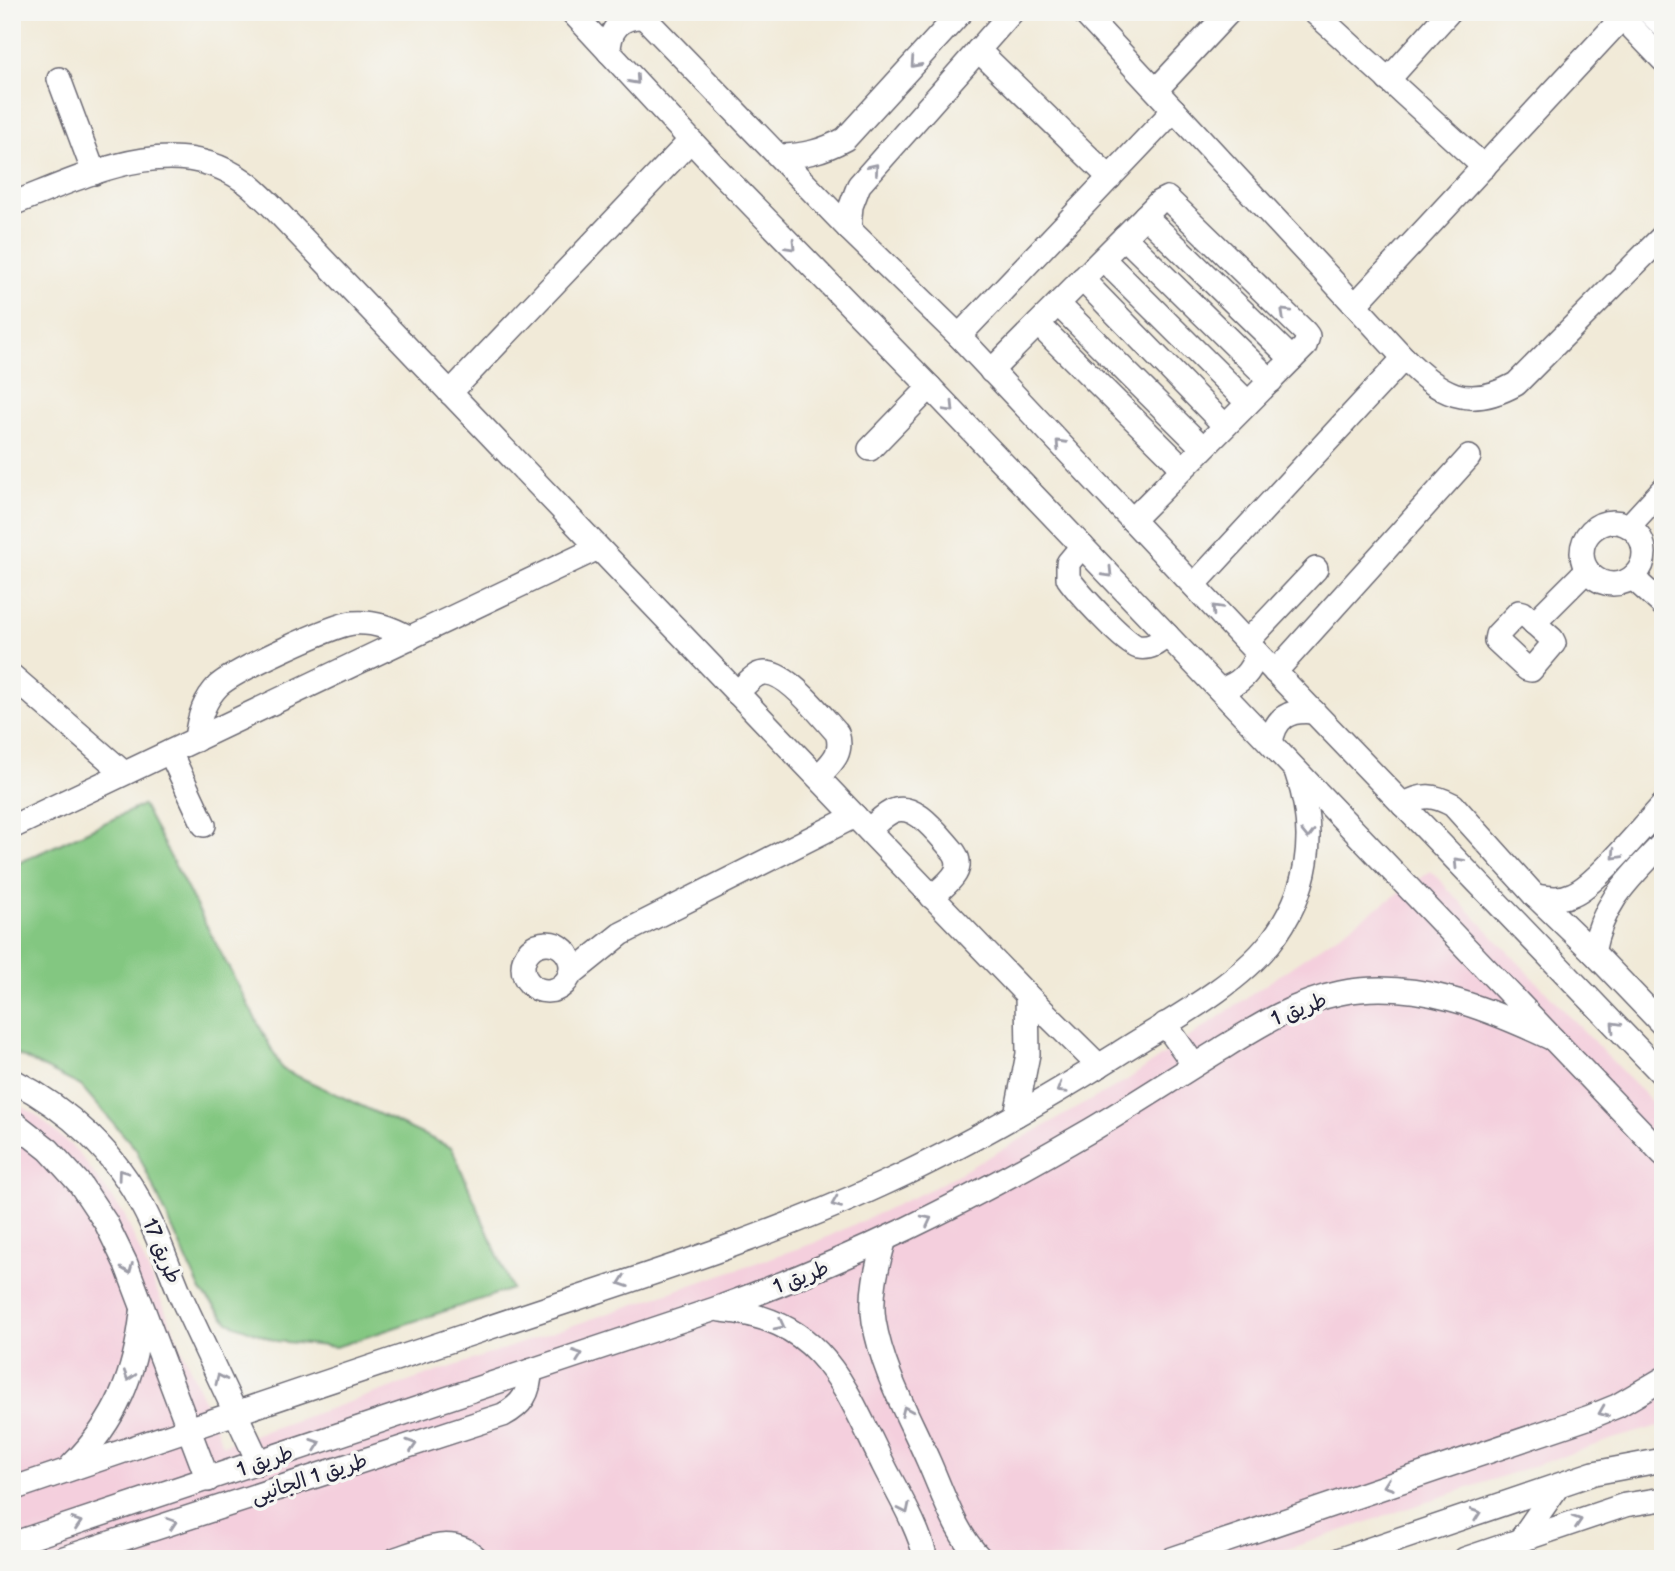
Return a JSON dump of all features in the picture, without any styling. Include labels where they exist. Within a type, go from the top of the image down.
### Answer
[{"type":"street","points":[[572,12],[691,141],[930,387],[1663,1154]]},
{"type":"street","points":[[779,156],[802,156],[824,150],[845,139],[961,12]]},
{"type":"street","points":[[849,229],[851,206],[859,186],[1012,12]]},
{"type":"street","points":[[1083,12],[1404,358],[1427,381],[1455,395],[1471,397],[1502,392],[1528,374],[1663,236]]},
{"type":"street","points":[[1156,90],[1229,12]]},
{"type":"street","points":[[1314,12],[1484,167]]},
{"type":"street","points":[[1388,80],[1449,12]]},
{"type":"street","points":[[1649,12],[1663,26]]},
{"type":"street","points":[[609,51],[612,33],[617,25],[641,15],[849,229],[959,336],[1275,672],[1663,1075]]},
{"type":"street","points":[[1355,305],[1484,167],[1619,15],[1663,60]]},
{"type":"street","points":[[978,50],[1110,178]]},
{"type":"street","points":[[59,79],[94,173]]},
{"type":"street","points":[[959,336],[1174,110]]},
{"type":"street","points":[[450,393],[691,141]]},
{"type":"street","points":[[12,204],[117,165],[145,159],[179,159],[212,165],[243,180],[269,203],[932,897],[1099,1066]]},
{"type":"street","points":[[991,371],[1145,216],[1292,359],[1132,520]]},
{"type":"street","points":[[1124,237],[1271,381]]},
{"type":"street","points":[[1103,259],[1248,404]]},
{"type":"street","points":[[1082,279],[1225,426]]},
{"type":"street","points":[[1058,303],[1203,448]]},
{"type":"street","points":[[1038,324],[1183,468]]},
{"type":"street","points":[[1194,585],[1404,358]]},
{"type":"street","points":[[870,449],[930,387]]},
{"type":"street","points":[[1275,672],[1469,457]]},
{"type":"street","points":[[1634,532],[1663,489]]},
{"type":"street","points":[[1634,532],[1663,511]]},
{"type":"street","points":[[1611,522],[1634,532],[1644,545],[1643,563],[1633,578],[1616,584],[1593,576],[1582,551],[1588,534],[1611,522]]},
{"type":"street","points":[[1082,546],[1068,563],[1068,578],[1127,642],[1142,648],[1150,647],[1167,635]]},
{"type":"street","points":[[12,827],[598,548]]},
{"type":"street","points":[[1220,690],[1240,681],[1254,663],[1252,647],[1316,569]]},
{"type":"street","points":[[1540,628],[1593,576]]},
{"type":"street","points":[[1633,578],[1663,605]]},
{"type":"street","points":[[196,740],[198,720],[206,702],[218,687],[234,675],[296,645],[334,627],[353,623],[373,623],[392,628],[410,638]]},
{"type":"street","points":[[737,693],[758,674],[767,672],[784,678],[837,733],[837,757],[818,777]]},
{"type":"street","points":[[12,676],[124,773]]},
{"type":"street","points":[[1271,743],[1273,731],[1289,713],[1301,710],[1314,712]]},
{"type":"street","points":[[170,752],[204,825]]},
{"type":"street","points":[[12,1489],[697,1257],[881,1185],[950,1152],[1016,1115],[1165,1024],[1248,967],[1269,944],[1286,920],[1300,892],[1307,867],[1308,817],[1294,768]]},
{"type":"street","points":[[1403,805],[1416,797],[1437,797],[1453,805],[1535,896],[1663,1025]]},
{"type":"street","points":[[1535,896],[1555,899],[1574,894],[1590,883],[1663,804]]},
{"type":"street","points":[[621,934],[554,990],[536,989],[523,975],[522,965],[531,949],[544,943],[587,941],[621,934],[862,823],[899,809],[917,813],[958,858],[956,874],[932,897]]},
{"type":"street","points":[[1593,952],[1598,929],[1607,908],[1620,888],[1663,843]]},
{"type":"street","points":[[552,943],[561,947],[568,955],[570,975]]},
{"type":"street","name":"طريق 1","points":[[23,1547],[208,1480],[772,1289],[884,1242],[1026,1168],[1119,1114],[1265,1021],[1307,1002],[1341,993],[1382,989],[1426,993],[1469,1003],[1553,1038]]},
{"type":"street","points":[[1016,1115],[1028,1054],[1027,995]]},
{"type":"street","points":[[1165,1024],[1194,1065]]},
{"type":"street","name":"طريق 17","points":[[12,1080],[72,1119],[100,1146],[125,1176],[145,1210],[178,1291],[259,1463]]},
{"type":"street","name":"طريق 17","points":[[12,1121],[49,1150],[80,1184],[106,1223],[126,1264],[208,1480]]},
{"type":"street","points":[[884,1242],[877,1266],[874,1292],[874,1318],[879,1344],[887,1368],[949,1507],[960,1530],[981,1559]]},
{"type":"street","points":[[715,1309],[745,1312],[775,1321],[801,1336],[824,1356],[848,1393],[912,1522],[926,1559]]},
{"type":"street","points":[[68,1470],[93,1444],[113,1414],[129,1381],[138,1346],[142,1310]]},
{"type":"street","name":"طريق 1 الجانيى","points":[[61,1559],[503,1415],[515,1409],[524,1398],[530,1385],[530,1371]]},
{"type":"street","points":[[1172,1559],[1590,1417],[1617,1406],[1663,1378]]},
{"type":"street","points":[[1341,1559],[1594,1474],[1641,1463],[1663,1461]]},
{"type":"street","points":[[1521,1539],[1558,1486]]},
{"type":"street","points":[[1465,1559],[1625,1505],[1663,1499]]},
{"type":"street","points":[[410,1557],[446,1544],[466,1549],[477,1559]]},
{"type":"shaded area","points":[[1431,871],[1663,1114],[1663,1425],[1616,1438],[1258,1559],[12,1559],[12,1101],[35,1114],[77,1151],[124,1214],[223,1445],[814,1243],[933,1188],[1127,1080]]},
{"type":"green space","points":[[143,805],[282,1069],[452,1148],[512,1289],[336,1347],[276,1341],[228,1322],[201,1291],[136,1149],[81,1086],[12,1052],[12,866]]}]
